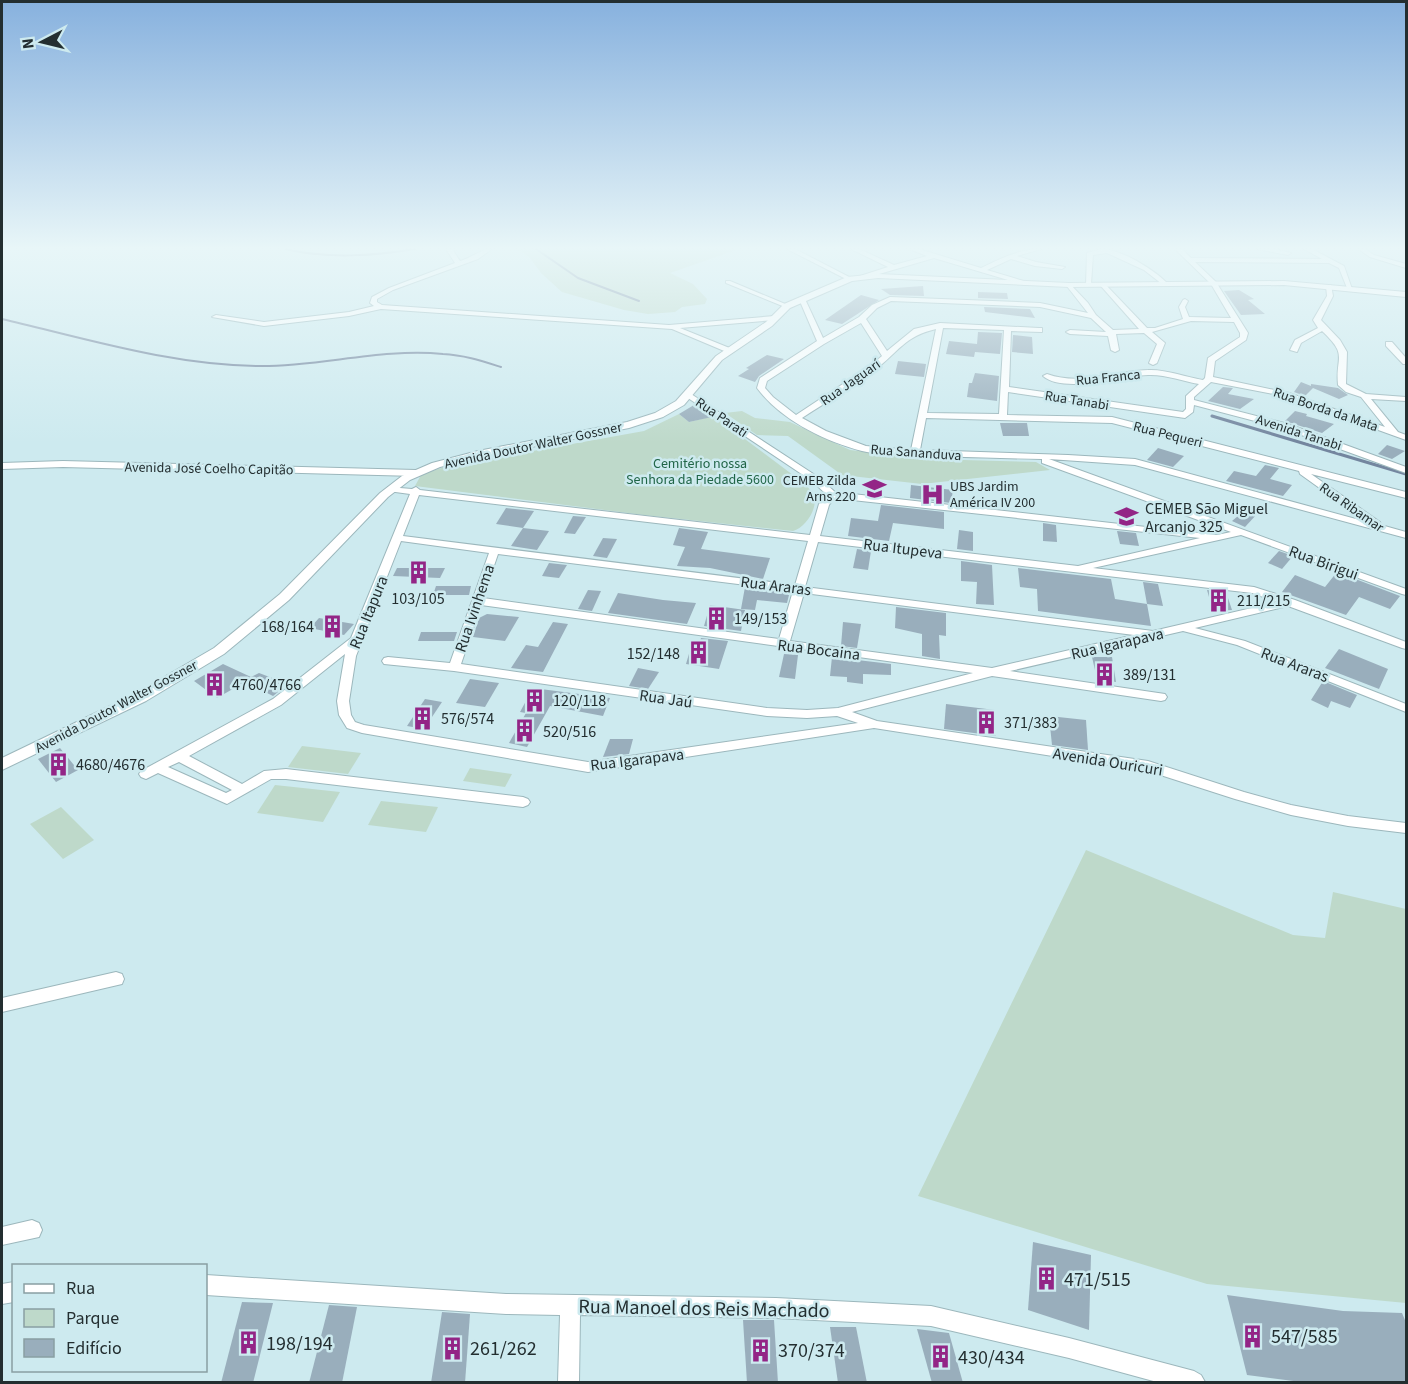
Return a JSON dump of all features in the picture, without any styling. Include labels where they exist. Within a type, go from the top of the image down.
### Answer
[{"type":"main road","name":"Avenida Doutor Walter Gossner","points":[[2,765],[147,693],[218,651],[263,617],[391,489],[416,473],[478,454],[642,422],[659,415],[680,403],[718,358],[779,314]]},
{"type":"street","points":[[216,317],[264,324],[351,314]]},
{"type":"street","points":[[476,314],[669,327],[775,318]]},
{"type":"street","points":[[808,314],[821,342]]},
{"type":"street","name":"Rua Sananduva","points":[[866,314],[862,319],[821,342],[763,380],[761,388],[766,395],[797,418],[841,441],[865,449],[1038,458],[1090,458],[1135,462],[1407,535]]},
{"type":"street","name":"Rua Sananduva","points":[[1074,314],[1093,316]]},
{"type":"street","points":[[1130,314],[1161,344],[1153,363]]},
{"type":"street","points":[[1184,314],[1186,320]]},
{"type":"street","points":[[1190,401],[1190,396],[1207,381],[1211,360],[1243,338],[1244,333],[1233,314]]},
{"type":"street","points":[[1320,314],[1317,320],[1335,337],[1345,356],[1342,385],[1364,396],[1407,399]]},
{"type":"street","points":[[1093,316],[1111,333],[1115,350]]},
{"type":"street","points":[[862,319],[886,356]]},
{"type":"street","points":[[1070,332],[1146,331],[1165,328],[1186,320],[1237,320]]},
{"type":"street","points":[[915,452],[940,326]]},
{"type":"street","name":"Rua Jaguarí","points":[[797,418],[873,368],[917,331],[940,326],[1039,330]]},
{"type":"street","points":[[669,327],[729,351]]},
{"type":"street","points":[[1003,418],[1008,328]]},
{"type":"street","points":[[1294,350],[1298,342],[1323,328]]},
{"type":"street","points":[[1389,344],[1407,362]]},
{"type":"street","name":"Rua Franca","points":[[1047,376],[1054,380],[1089,381],[1150,372],[1207,381]]},
{"type":"street","name":"Rua Borda da Mata","points":[[1207,381],[1247,384],[1297,396],[1407,438]]},
{"type":"street","name":"Rua Tanabi","points":[[1005,389],[1185,415],[1190,410],[1190,401]]},
{"type":"street","name":"Rua Parati","points":[[688,394],[815,479],[832,495]]},
{"type":"street","points":[[1364,396],[1396,434]]},
{"type":"street","name":"Avenida Tanabi","points":[[1190,401],[1285,426],[1407,470]]},
{"type":"street","name":"Rua Pequeri","points":[[923,415],[1112,420],[1407,495]]},
{"type":"street","name":"Rua Birigui","points":[[1038,458],[1407,592]]},
{"type":"street","name":"Avenida José Coelho Capitão","points":[[2,466],[63,464],[416,473]]},
{"type":"street","name":"Rua Ribamar","points":[[1297,468],[1407,546]]},
{"type":"street","name":"Rua Itupeva","points":[[391,489],[416,490],[1254,590],[1407,646]]},
{"type":"street","name":"Rua Itapura","points":[[362,729],[351,724],[345,716],[343,701],[350,656],[416,490]]},
{"type":"street","points":[[783,645],[824,504],[832,495],[1214,537]]},
{"type":"street","points":[[1076,568],[1241,532]]},
{"type":"street","name":"Rua Araras","points":[[398,538],[1154,634]]},
{"type":"street","name":"Rua Ivinhema","points":[[454,667],[495,549]]},
{"type":"street","name":"Rua Bocaina","points":[[478,601],[1161,697]]},
{"type":"street","name":"Rua Igarapava","points":[[838,712],[995,672],[1291,602]]},
{"type":"street","name":"Rua Araras","points":[[1181,629],[1241,643],[1407,708]]},
{"type":"street","points":[[355,640],[277,702],[152,771],[227,799],[269,774],[286,774],[523,802]]},
{"type":"street","name":"Rua Jaú","points":[[388,661],[454,667],[767,712],[807,714],[838,712],[876,725]]},
{"type":"street","name":"Rua Igarapava","points":[[362,729],[588,766],[876,725]]},
{"type":"street","name":"Avenida Ouricuri","points":[[876,725],[1148,766],[1186,776],[1252,800],[1326,818],[1407,828]]},
{"type":"street","points":[[180,756],[243,790]]},
{"type":"street","points":[[2,1005],[116,979]]},
{"type":"street","points":[[2,1236],[32,1230]]},
{"type":"street","name":"Rua Manoel dos Reis Machado","points":[[207,1285],[506,1304],[776,1308],[931,1316],[1069,1348],[1194,1383]]},
{"type":"street","points":[[568,1383],[570,1305]]},
{"type":"green space","points":[[742,411],[755,418],[790,422],[850,450],[926,459],[1036,462],[1050,470],[922,484],[842,475],[788,436],[757,435],[725,413]]},
{"type":"green space","name":"Cemitério nossa Senhora da Piedade 5600","points":[[679,414],[689,422],[714,416],[805,484],[813,494],[815,501],[806,522],[793,531],[415,486],[421,475],[444,467],[644,431]]},
{"type":"green space","points":[[302,746],[361,753],[348,774],[288,767]]},
{"type":"green space","points":[[470,768],[512,774],[505,787],[463,781]]},
{"type":"green space","points":[[275,785],[340,792],[323,822],[257,813]]},
{"type":"green space","points":[[381,801],[438,807],[426,832],[368,825]]},
{"type":"green space","points":[[61,807],[94,840],[63,859],[30,824]]},
{"type":"green space","points":[[1086,850],[1293,935],[1325,938],[1333,892],[1406,909],[1406,1303],[1207,1284],[918,1196]]},
{"type":"building","points":[[834,314],[858,314],[842,324],[825,320]]},
{"type":"building","points":[[998,314],[1033,314],[1035,318]]},
{"type":"building","points":[[1240,314],[1265,314],[1241,315]]},
{"type":"building","points":[[978,332],[1002,333],[1000,354],[975,352],[974,357],[946,354],[949,341],[977,344]]},
{"type":"building","points":[[1013,335],[1032,337],[1033,354],[1012,352]]},
{"type":"building","points":[[767,355],[784,359],[759,376],[755,382],[738,376],[749,369],[746,368]]},
{"type":"building","points":[[898,361],[926,364],[924,377],[895,374]]},
{"type":"building","points":[[975,373],[999,376],[997,401],[967,397],[969,383],[972,383]]},
{"type":"building","points":[[1301,382],[1311,386],[1311,384],[1338,388],[1348,395],[1339,399],[1313,388],[1305,396],[1294,392]]},
{"type":"building","points":[[1223,387],[1233,388],[1228,394],[1254,399],[1240,409],[1208,401]]},
{"type":"building","points":[[694,405],[712,417],[689,422],[679,414]]},
{"type":"building","points":[[1295,411],[1334,424],[1322,433],[1285,421]]},
{"type":"building","points":[[1000,423],[1027,423],[1029,436],[1003,436]]},
{"type":"building","points":[[1387,445],[1405,451],[1392,459],[1378,454]]},
{"type":"building","points":[[1158,448],[1184,456],[1173,467],[1147,460]]},
{"type":"building","points":[[1265,465],[1279,468],[1270,479],[1292,485],[1283,496],[1226,481],[1234,471],[1256,476]]},
{"type":"building","name":"UBS Jardim América IV 200","points":[[911,485],[953,490],[951,503],[910,498]]},
{"type":"building","points":[[881,505],[944,512],[944,529],[893,523],[889,541],[848,536],[851,518],[878,521]]},
{"type":"building","points":[[506,508],[534,511],[523,528],[496,524]]},
{"type":"building","points":[[1245,510],[1257,514],[1245,527],[1232,521]]},
{"type":"building","points":[[573,516],[586,517],[575,534],[564,533]]},
{"type":"building","points":[[1043,523],[1056,525],[1057,542],[1043,541]]},
{"type":"building","points":[[523,528],[549,531],[537,550],[511,546]]},
{"type":"building","points":[[679,528],[708,532],[701,549],[770,558],[763,579],[710,568],[677,566],[685,547],[673,545]]},
{"type":"building","points":[[959,530],[973,532],[973,551],[957,549]]},
{"type":"building","points":[[1117,531],[1136,533],[1139,546],[1120,544]]},
{"type":"building","points":[[603,538],[617,539],[607,558],[593,556]]},
{"type":"building","points":[[857,549],[871,551],[868,570],[853,568]]},
{"type":"building","points":[[1279,551],[1293,556],[1282,569],[1268,563]]},
{"type":"building","points":[[961,561],[992,565],[994,605],[976,604],[977,582],[961,581]]},
{"type":"building","points":[[549,563],[567,565],[559,578],[542,576]]},
{"type":"building","name":"103/105","points":[[397,568],[445,568],[440,578],[393,576]]},
{"type":"building","points":[[1018,568],[1111,579],[1115,599],[1147,604],[1151,626],[1038,611],[1037,589],[1020,587]]},
{"type":"building","points":[[1337,572],[1400,596],[1390,609],[1359,597],[1346,615],[1282,592],[1295,575],[1325,587]]},
{"type":"building","points":[[1143,582],[1158,584],[1163,606],[1147,604]]},
{"type":"building","points":[[436,586],[471,586],[469,595],[433,595]]},
{"type":"building","points":[[745,587],[788,593],[787,603],[757,600],[755,610],[741,609]]},
{"type":"building","points":[[588,590],[601,591],[592,611],[578,609]]},
{"type":"building","name":"211/215","points":[[1207,590],[1226,592],[1232,610],[1213,611]]},
{"type":"building","points":[[618,593],[696,603],[687,624],[608,613]]},
{"type":"building","points":[[710,605],[745,610],[741,631],[704,626]]},
{"type":"building","points":[[896,607],[946,613],[946,636],[939,635],[940,659],[922,656],[922,634],[895,628]]},
{"type":"building","points":[[487,614],[519,617],[505,641],[473,637],[479,618]]},
{"type":"building","name":"168/164","points":[[319,618],[354,624],[344,635],[310,628]]},
{"type":"building","points":[[553,622],[568,624],[543,672],[511,668],[526,645],[538,647]]},
{"type":"building","points":[[843,622],[861,624],[857,648],[841,646]]},
{"type":"building","points":[[421,632],[457,632],[454,641],[418,641]]},
{"type":"building","points":[[701,638],[728,641],[719,669],[686,664],[693,640],[700,641]]},
{"type":"building","points":[[1339,649],[1388,669],[1379,689],[1325,668]]},
{"type":"building","points":[[784,654],[798,655],[795,679],[779,677]]},
{"type":"building","points":[[832,657],[891,664],[891,675],[863,674],[863,684],[847,682],[847,677],[830,676]]},
{"type":"building","name":"389/131","points":[[1092,657],[1112,657],[1116,682],[1097,679]]},
{"type":"building","points":[[223,664],[251,677],[259,673],[288,684],[273,696],[245,682],[217,698],[194,681]]},
{"type":"building","points":[[638,668],[659,672],[648,689],[629,686]]},
{"type":"building","points":[[470,679],[499,683],[485,707],[456,703]]},
{"type":"building","points":[[1323,681],[1357,695],[1350,708],[1331,701],[1328,708],[1311,700]]},
{"type":"building","points":[[533,688],[610,698],[603,716],[550,706],[527,747],[509,743],[526,713],[520,712]]},
{"type":"building","name":"576/574","points":[[425,699],[442,702],[424,729],[407,726]]},
{"type":"building","points":[[946,704],[995,710],[996,736],[944,729]]},
{"type":"building","points":[[1049,716],[1086,720],[1088,750],[1052,745]]},
{"type":"building","points":[[610,739],[633,739],[629,754],[603,757]]},
{"type":"building","name":"4680/4676","points":[[60,748],[78,770],[56,782],[38,759]]},
{"type":"building","points":[[1033,1242],[1091,1255],[1089,1330],[1028,1310]]},
{"type":"building","points":[[1227,1295],[1343,1311],[1402,1313],[1407,1325],[1407,1383],[1309,1383],[1247,1375]]},
{"type":"building","name":"198/194","points":[[242,1302],[273,1303],[253,1383],[221,1383]]},
{"type":"building","points":[[329,1305],[357,1307],[342,1383],[309,1383]]},
{"type":"building","name":"261/262","points":[[442,1312],[470,1314],[465,1383],[431,1383]]},
{"type":"building","name":"370/374","points":[[743,1320],[774,1320],[778,1383],[747,1383]]},
{"type":"building","points":[[830,1327],[856,1327],[867,1383],[838,1383]]},
{"type":"building","name":"430/434","points":[[917,1329],[949,1333],[963,1383],[932,1383]]},
{"type":"waterway","points":[[2,319],[131,350],[229,365],[285,365],[375,355],[420,353],[458,356],[501,367]]},
{"type":"waterway","points":[[1212,416],[1406,474]]},
{"type":"place","name":"CEMEB Zilda Arns 220","points":[[874,488]]},
{"type":"place","name":"UBS Jardim América IV 200","points":[[932,494]]},
{"type":"place","name":"CEMEB São Miguel Arcanjo 325","points":[[1127,517]]},
{"type":"place","name":"103/105","points":[[418,573]]},
{"type":"place","name":"211/215","points":[[1219,600]]},
{"type":"place","name":"149/153","points":[[716,618]]},
{"type":"place","name":"168/164","points":[[332,626]]},
{"type":"place","name":"152/148","points":[[698,653]]},
{"type":"place","name":"389/131","points":[[1105,674]]},
{"type":"place","name":"4760/4766","points":[[214,684]]},
{"type":"place","name":"120/118","points":[[535,700]]},
{"type":"place","name":"576/574","points":[[423,718]]},
{"type":"place","name":"371/383","points":[[986,722]]},
{"type":"place","name":"520/516","points":[[525,731]]},
{"type":"place","name":"4680/4676","points":[[58,764]]},
{"type":"place","name":"471/515","points":[[1046,1279]]},
{"type":"place","name":"547/585","points":[[1253,1336]]},
{"type":"place","name":"198/194","points":[[248,1343]]},
{"type":"place","name":"261/262","points":[[452,1348]]},
{"type":"place","name":"370/374","points":[[760,1350]]},
{"type":"place","name":"430/434","points":[[940,1357]]}]
